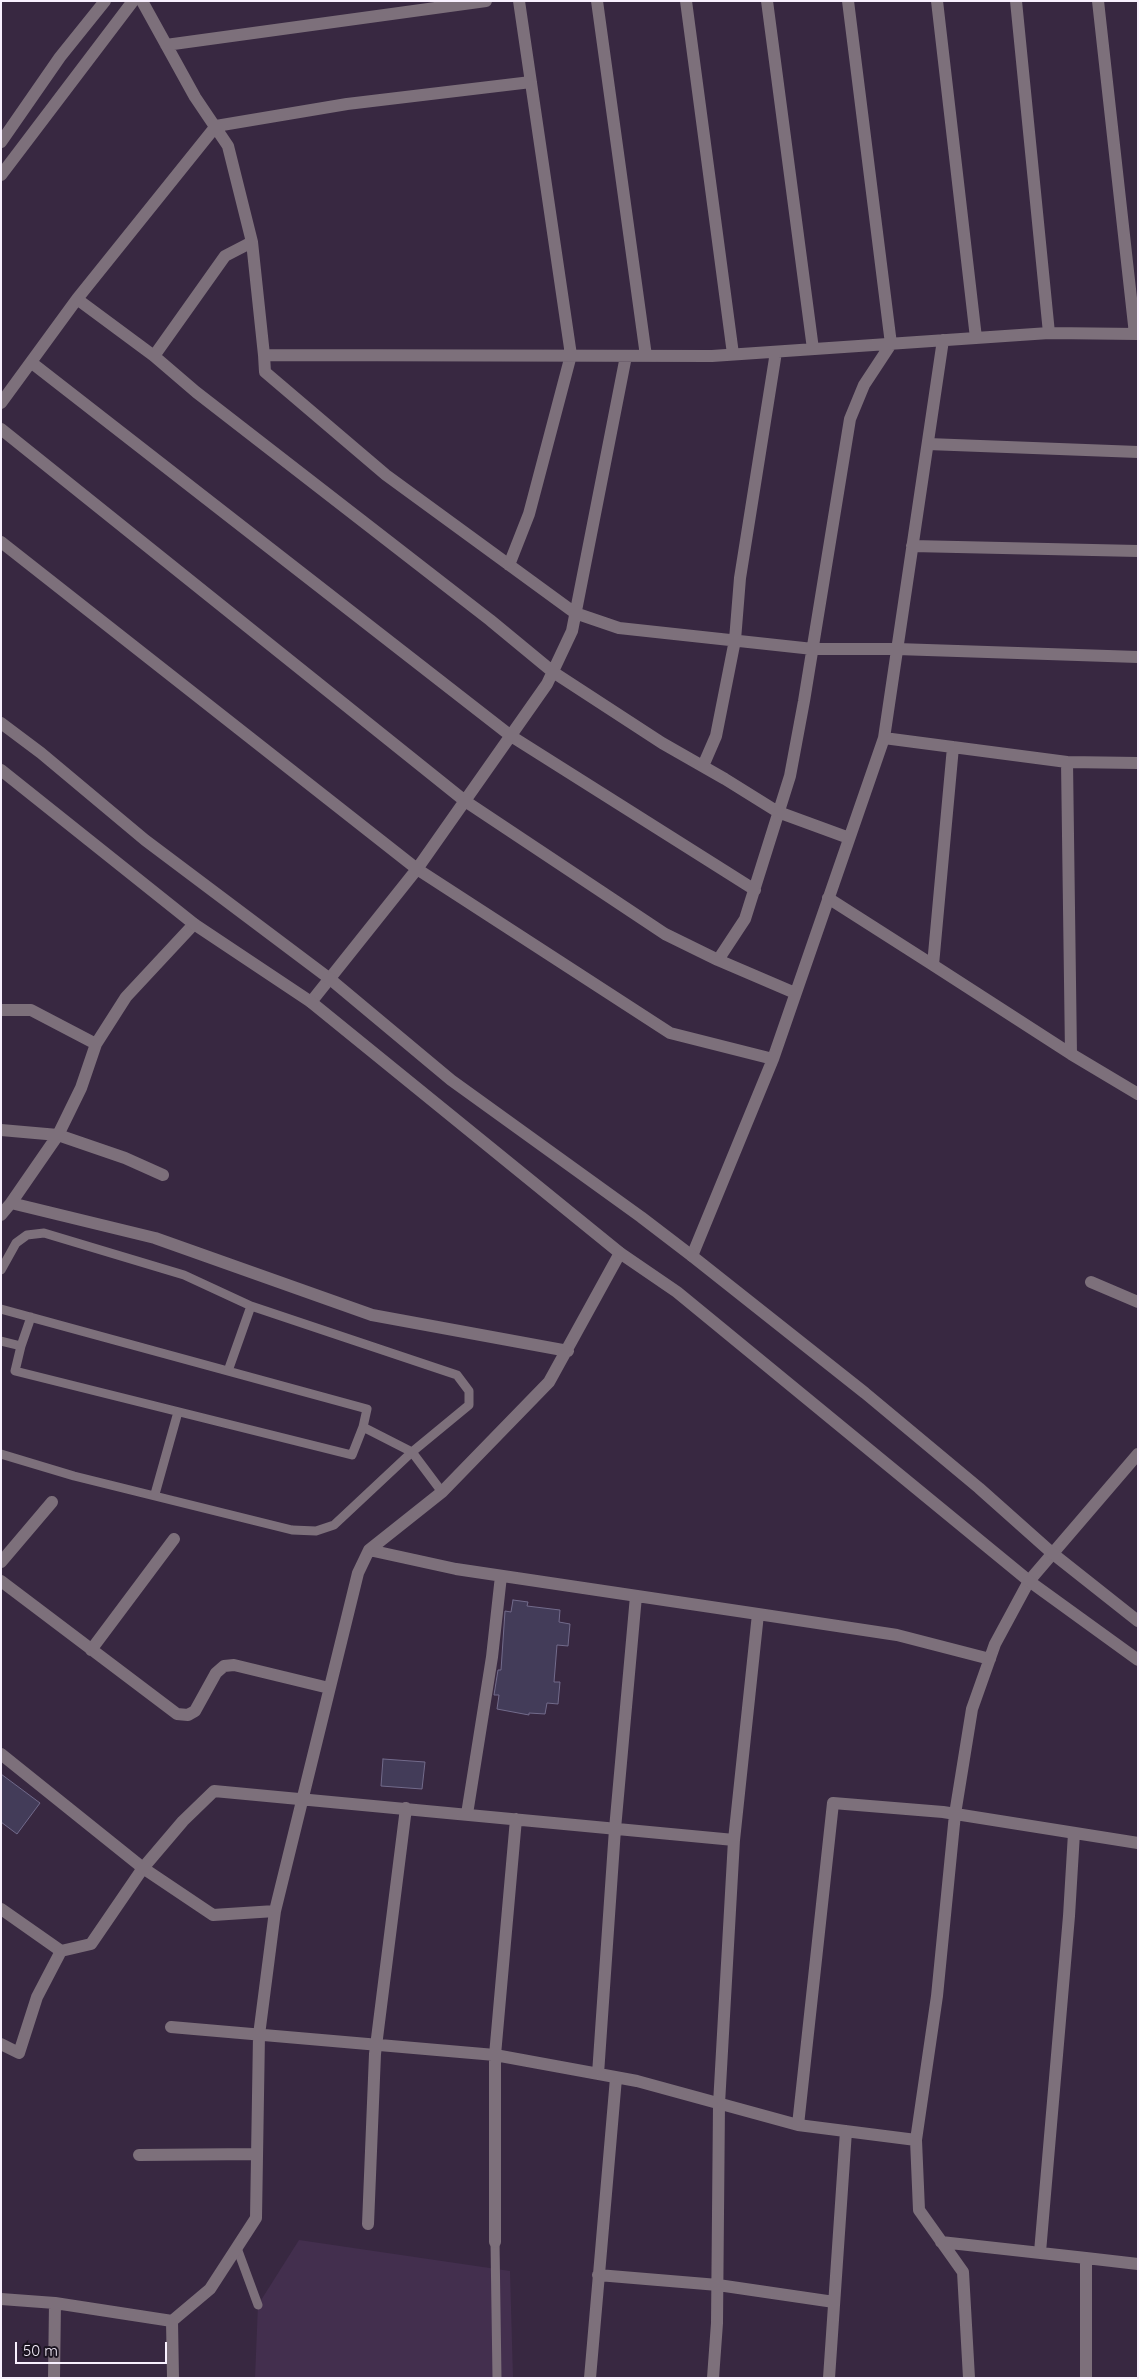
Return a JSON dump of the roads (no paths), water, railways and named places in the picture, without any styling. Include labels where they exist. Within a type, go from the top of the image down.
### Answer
[{"type":"street","points":[[1,142],[60,57],[105,1]]},
{"type":"street","points":[[1,175],[133,1]]},
{"type":"street","points":[[142,1],[196,97],[228,146],[252,242],[265,372],[386,475],[575,613],[618,628],[813,649],[1138,657]]},
{"type":"street","points":[[166,45],[486,1]]},
{"type":"street","points":[[509,565],[529,514],[571,355],[519,1]]},
{"type":"street","points":[[597,1],[646,356]]},
{"type":"street","points":[[686,1],[733,354]]},
{"type":"street","points":[[767,1],[813,349]]},
{"type":"street","points":[[718,960],[745,919],[790,776],[813,649],[850,419],[864,385],[891,344],[848,1]]},
{"type":"street","points":[[937,1],[976,338]]},
{"type":"street","points":[[1016,1],[1049,333]]},
{"type":"street","points":[[264,355],[646,356],[733,354],[1049,333],[1136,334],[1098,1]]},
{"type":"street","points":[[1,403],[32,364],[77,299],[216,126],[347,104],[531,82]]},
{"type":"street","points":[[154,356],[225,256],[252,242]]},
{"type":"street","points":[[77,299],[154,356],[204,398],[490,620],[553,672],[653,738],[778,812],[849,838]]},
{"type":"street","points":[[692,1256],[773,1059],[884,738],[943,340]]},
{"type":"street","points":[[703,766],[716,736],[735,640],[741,568],[776,352]]},
{"type":"street","points":[[311,1002],[417,869],[547,684],[553,672],[572,632],[626,356]]},
{"type":"street","points":[[32,364],[511,736],[755,890]]},
{"type":"street","points":[[1,429],[465,801],[665,934],[718,960],[795,993]]},
{"type":"street","points":[[928,444],[1138,452]]},
{"type":"street","points":[[1,542],[417,869],[670,1034],[773,1059]]},
{"type":"street","points":[[912,546],[1138,551]]},
{"type":"street","points":[[1,723],[41,753],[145,840],[330,979],[451,1080],[641,1216],[692,1256],[865,1393],[979,1488],[1052,1554],[1138,1621]]},
{"type":"street","points":[[884,738],[1067,762],[1138,763]]},
{"type":"street","points":[[933,965],[953,747]]},
{"type":"street","points":[[1067,762],[1071,1054]]},
{"type":"street","points":[[1,770],[194,924],[311,1002],[620,1253],[677,1292],[1029,1581],[1138,1660]]},
{"type":"street","points":[[828,898],[1071,1054],[1138,1094]]},
{"type":"street","points":[[1,1215],[58,1135],[81,1088],[96,1044],[126,996],[194,924]]},
{"type":"street","points":[[1,1010],[31,1010],[96,1044]]},
{"type":"street","points":[[1,1130],[58,1135],[126,1158],[163,1175]]},
{"type":"street","points":[[11,1203],[155,1238],[372,1315],[568,1351]]},
{"type":"street","points":[[1,2299],[55,2303],[172,2321],[210,2289],[256,2218],[259,2035],[275,1911],[358,1573],[369,1550],[442,1492],[549,1382],[568,1351],[620,1253]]},
{"type":"street","points":[[1091,1282],[1138,1302]]},
{"type":"street","points":[[970,2378],[963,2272],[919,2210],[916,2140],[936,1996],[954,1814],[972,1709],[995,1644],[1029,1581],[1138,1454]]},
{"type":"street","points":[[1,1562],[52,1502]]},
{"type":"street","points":[[91,1650],[174,1539]]},
{"type":"street","points":[[369,1550],[456,1570],[897,1635],[990,1659]]},
{"type":"street","points":[[467,1814],[492,1657],[501,1576]]},
{"type":"street","points":[[1,1581],[177,1714],[188,1715],[195,1711],[216,1673],[224,1666],[234,1665],[329,1688]]},
{"type":"street","points":[[598,2074],[615,1829],[636,1596]]},
{"type":"street","points":[[713,2378],[718,2285],[719,2104],[734,1840],[758,1614]]},
{"type":"street","points":[[1,1754],[143,1868],[213,1915],[275,1911]]},
{"type":"street","points":[[1,1909],[61,1951],[92,1944],[143,1868],[183,1821],[214,1791],[734,1840]]},
{"type":"street","points":[[798,2126],[833,1803],[954,1814],[1138,1843]]},
{"type":"street","points":[[368,2224],[376,2045],[406,1808]]},
{"type":"street","points":[[495,2242],[495,2056],[516,1819]]},
{"type":"street","points":[[1040,2252],[1070,1916],[1074,1833]]},
{"type":"street","points":[[1,2044],[19,2053],[37,1997],[61,1951]]},
{"type":"street","points":[[170,2027],[495,2056],[616,2078],[798,2126],[916,2140]]},
{"type":"street","points":[[590,2378],[616,2078]]},
{"type":"street","points":[[829,2378],[846,2131]]},
{"type":"street","points":[[139,2155],[257,2154]]},
{"type":"street","points":[[941,2242],[1138,2264]]},
{"type":"street","points":[[1086,2258],[1086,2378]]},
{"type":"street","points":[[598,2275],[718,2285],[834,2302]]},
{"type":"street","points":[[54,2378],[55,2303]]},
{"type":"street","points":[[172,2321],[172,2378]]},
{"type":"lane","points":[[1,1270],[16,1243],[27,1235],[44,1233],[184,1275],[251,1306],[457,1375],[469,1391],[469,1405],[412,1452],[334,1525],[316,1531],[292,1530],[155,1494],[74,1476],[1,1454]]},
{"type":"lane","points":[[228,1371],[251,1306]]},
{"type":"lane","points":[[1,1309],[31,1317],[367,1409],[363,1427],[352,1455],[15,1371],[31,1317]]},
{"type":"lane","points":[[1,1341],[21,1346]]},
{"type":"lane","points":[[155,1494],[178,1412]]},
{"type":"lane","points":[[363,1427],[412,1452],[442,1492]]},
{"type":"lane","points":[[495,2242],[497,2378]]},
{"type":"lane","points":[[237,2248],[258,2305]]}]
